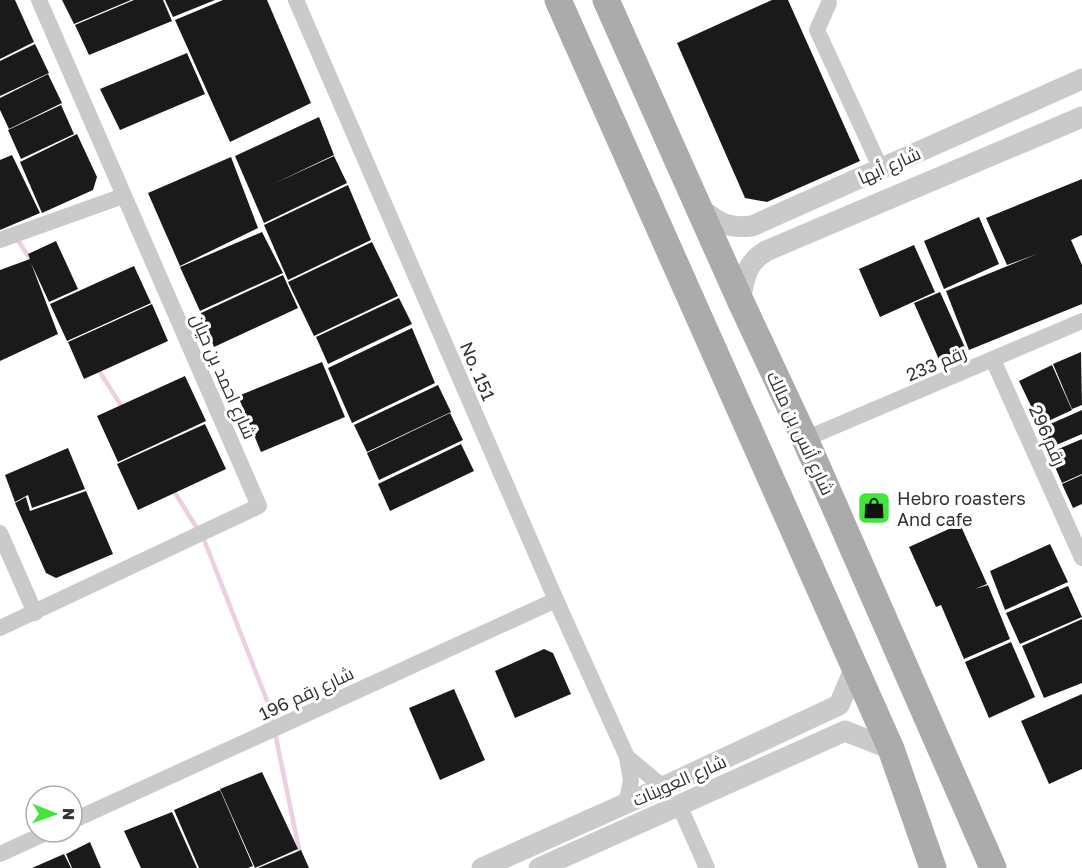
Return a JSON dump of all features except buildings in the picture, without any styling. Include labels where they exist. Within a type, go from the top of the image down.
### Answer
[{"type":"main road","points":[[558,0],[891,749],[933,868]]},
{"type":"main road","name":"شارع أنس بن مالك","points":[[606,0],[696,205],[805,439],[993,868]]},
{"type":"street","name":"شارع احمد بن حيان","points":[[0,628],[259,506],[39,0]]},
{"type":"street","name":"No. 151","points":[[296,0],[556,600],[627,757],[631,781],[626,804]]},
{"type":"street","points":[[831,1],[817,30],[881,169]]},
{"type":"street","name":"شارع أبها","points":[[696,205],[722,224],[738,227],[752,226],[1082,79]]},
{"type":"street","points":[[1018,108],[1032,139]]},
{"type":"street","name":"شارع أبها","points":[[740,300],[747,270],[754,258],[766,251],[1082,117]]},
{"type":"street","points":[[0,240],[123,196]]},
{"type":"street","points":[[776,216],[788,243]]},
{"type":"street","name":"رقم 233","points":[[805,439],[1082,321]]},
{"type":"street","name":"رقم 296","points":[[993,360],[1075,523],[1082,558]]},
{"type":"street","points":[[0,533],[35,613]]},
{"type":"street","name":"شارع رقم 196","points":[[84,816],[556,600]]},
{"type":"street","name":"شارع العوينات","points":[[482,868],[839,705],[854,670]]},
{"type":"street","points":[[782,733],[800,729],[810,732],[812,736],[810,741],[796,754]]},
{"type":"street","name":"شارع العوينات","points":[[539,868],[845,731],[891,749]]},
{"type":"street","name":"No. 151","points":[[627,757],[663,787]]},
{"type":"street","points":[[680,805],[707,868]]},
{"type":"street","points":[[0,854],[24,843]]},
{"type":"waterway","points":[[17,239],[32,262]]},
{"type":"waterway","points":[[98,369],[124,410]]},
{"type":"waterway","points":[[172,488],[198,530]]},
{"type":"waterway","points":[[203,537],[269,706],[273,725]]},
{"type":"waterway","points":[[275,733],[300,854]]},
{"type":"place","name":"Hebro roasters And cafe","points":[[874,508]]}]
